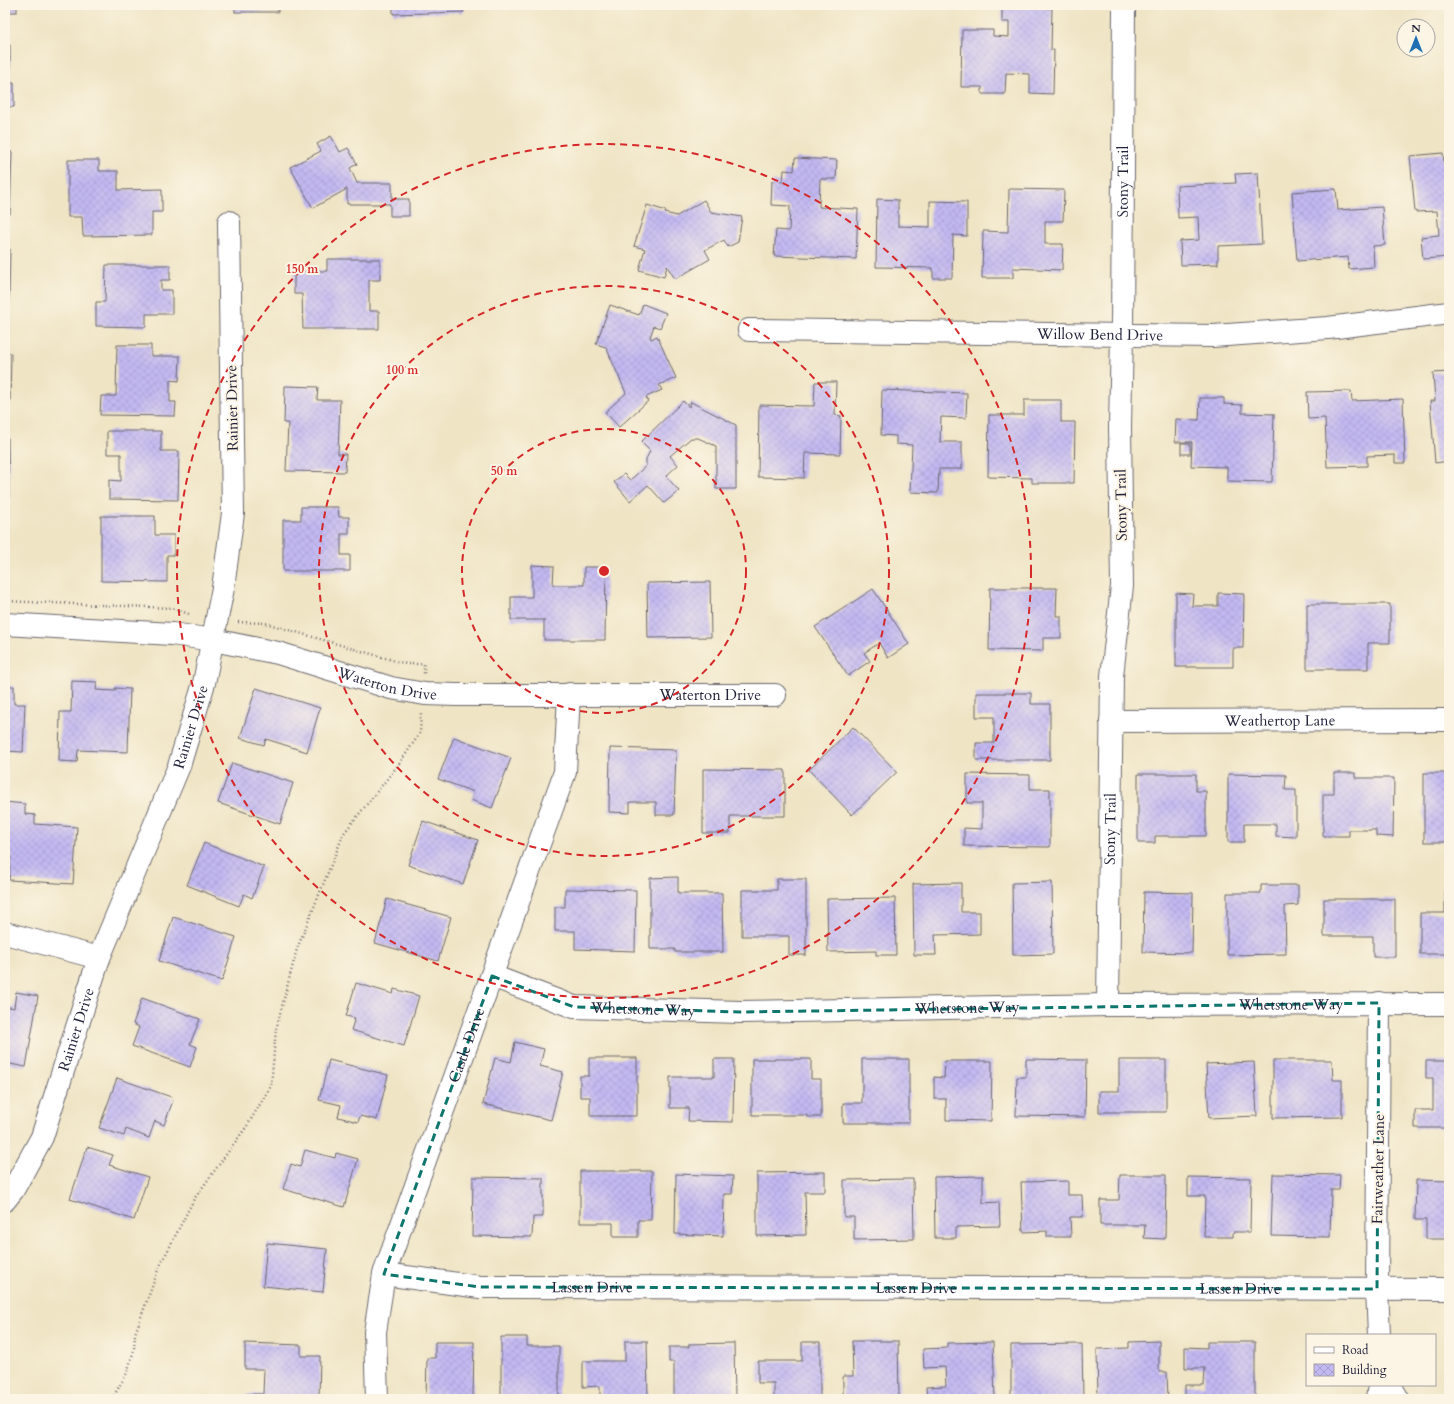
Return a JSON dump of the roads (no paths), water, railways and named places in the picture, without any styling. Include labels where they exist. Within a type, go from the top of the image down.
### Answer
[{"type":"street","name":"Stony Trail","points":[[1108,1005],[1112,676],[1122,586],[1120,426],[1124,5]]},
{"type":"street","name":"Rainier Drive","points":[[5,1200],[13,1190],[42,1137],[99,958],[179,766],[204,683],[217,619],[233,513],[229,222]]},
{"type":"street","name":"Willow Bend Drive","points":[[749,330],[1228,335],[1328,328],[1449,313]]},
{"type":"street","name":"Waterton Drive","points":[[5,624],[172,634],[213,640],[278,653],[390,688],[422,693],[456,695],[775,695]]},
{"type":"street","name":"Castle Drive","points":[[377,1399],[375,1332],[384,1274],[565,772],[569,694]]},
{"type":"street","name":"Weathertop Lane","points":[[1111,721],[1449,720]]},
{"type":"street","points":[[5,933],[99,958]]},
{"type":"street","name":"Whetstone Way","points":[[492,976],[574,1008],[740,1012],[1108,1005],[1379,1003],[1449,1004]]},
{"type":"street","name":"Fairweather Lane","points":[[1379,1003],[1376,1289],[1380,1334]]},
{"type":"street","name":"Lassen Drive","points":[[384,1274],[480,1287],[1449,1290]]},
{"type":"street","points":[[1377,1399],[1379,1386]]},
{"type":"street","points":[[1391,1386],[1398,1399]]}]
